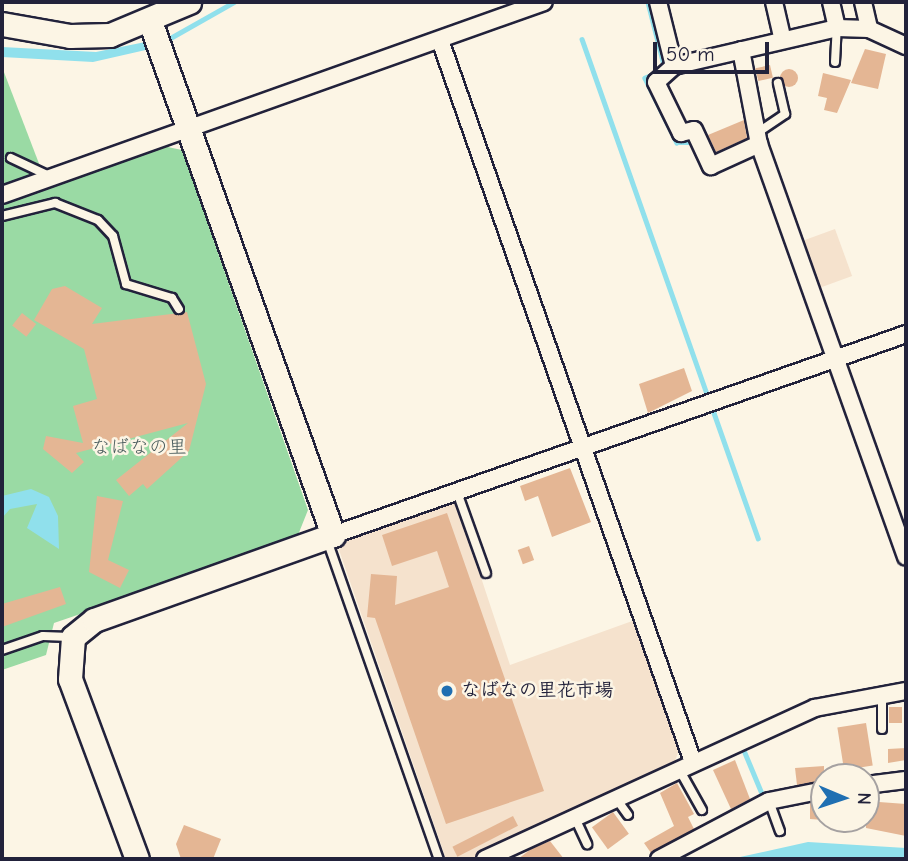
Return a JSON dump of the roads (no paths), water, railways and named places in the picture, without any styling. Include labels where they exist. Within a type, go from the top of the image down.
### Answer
[{"type":"street","points":[[2,24],[70,36],[110,35],[152,27],[189,2]]},
{"type":"street","points":[[2,195],[544,2]]},
{"type":"street","points":[[658,2],[674,66]]},
{"type":"street","points":[[774,2],[783,40]]},
{"type":"street","points":[[831,2],[837,28]]},
{"type":"street","points":[[863,2],[869,29]]},
{"type":"street","points":[[152,27],[189,127],[329,536]]},
{"type":"street","points":[[758,139],[711,166],[694,130],[681,133],[656,82],[674,66],[837,28],[869,29],[906,46]]},
{"type":"street","points":[[439,40],[582,448],[686,765]]},
{"type":"street","points":[[741,50],[758,139],[906,557]]},
{"type":"street","points":[[137,859],[71,679],[73,637],[94,620],[906,334]]},
{"type":"street","points":[[494,857],[573,815],[815,708],[906,691]]},
{"type":"street","points":[[880,783],[906,780]]},
{"type":"street","points":[[659,859],[769,801],[810,793]]},
{"type":"lane","points":[[835,62],[837,28]]},
{"type":"lane","points":[[758,139],[785,114],[778,83]]},
{"type":"lane","points":[[11,158],[51,177]]},
{"type":"lane","points":[[2,216],[55,203],[98,220],[113,236],[126,284],[172,298],[179,309]]},
{"type":"lane","points":[[457,492],[486,573]]},
{"type":"lane","points":[[329,536],[439,859]]},
{"type":"lane","points":[[2,650],[43,636],[73,637]]},
{"type":"lane","points":[[882,729],[883,696]]},
{"type":"lane","points":[[686,765],[702,810]]},
{"type":"lane","points":[[614,796],[628,815]]},
{"type":"lane","points":[[769,801],[780,831]]},
{"type":"lane","points":[[573,815],[587,844]]},
{"type":"water","points":[[170,37],[172,44],[93,62],[2,57],[2,47],[96,52]]},
{"type":"water","points":[[31,489],[49,497],[58,516],[59,549],[27,528],[37,504],[10,509],[2,518],[2,496]]},
{"type":"water","points":[[808,842],[906,848],[906,859],[731,859]]},
{"type":"waterway","points":[[165,41],[234,2]]},
{"type":"waterway","points":[[648,2],[665,69]]},
{"type":"waterway","points":[[582,39],[707,393]]},
{"type":"waterway","points":[[657,73],[645,78],[677,143],[692,143]]},
{"type":"waterway","points":[[713,410],[758,538]]},
{"type":"waterway","points":[[743,748],[761,791]]},
{"type":"place","name":"なばなの里花市場","points":[[447,691]]},
{"type":"park label","name":"なばなの里","points":[[139,448]]}]
